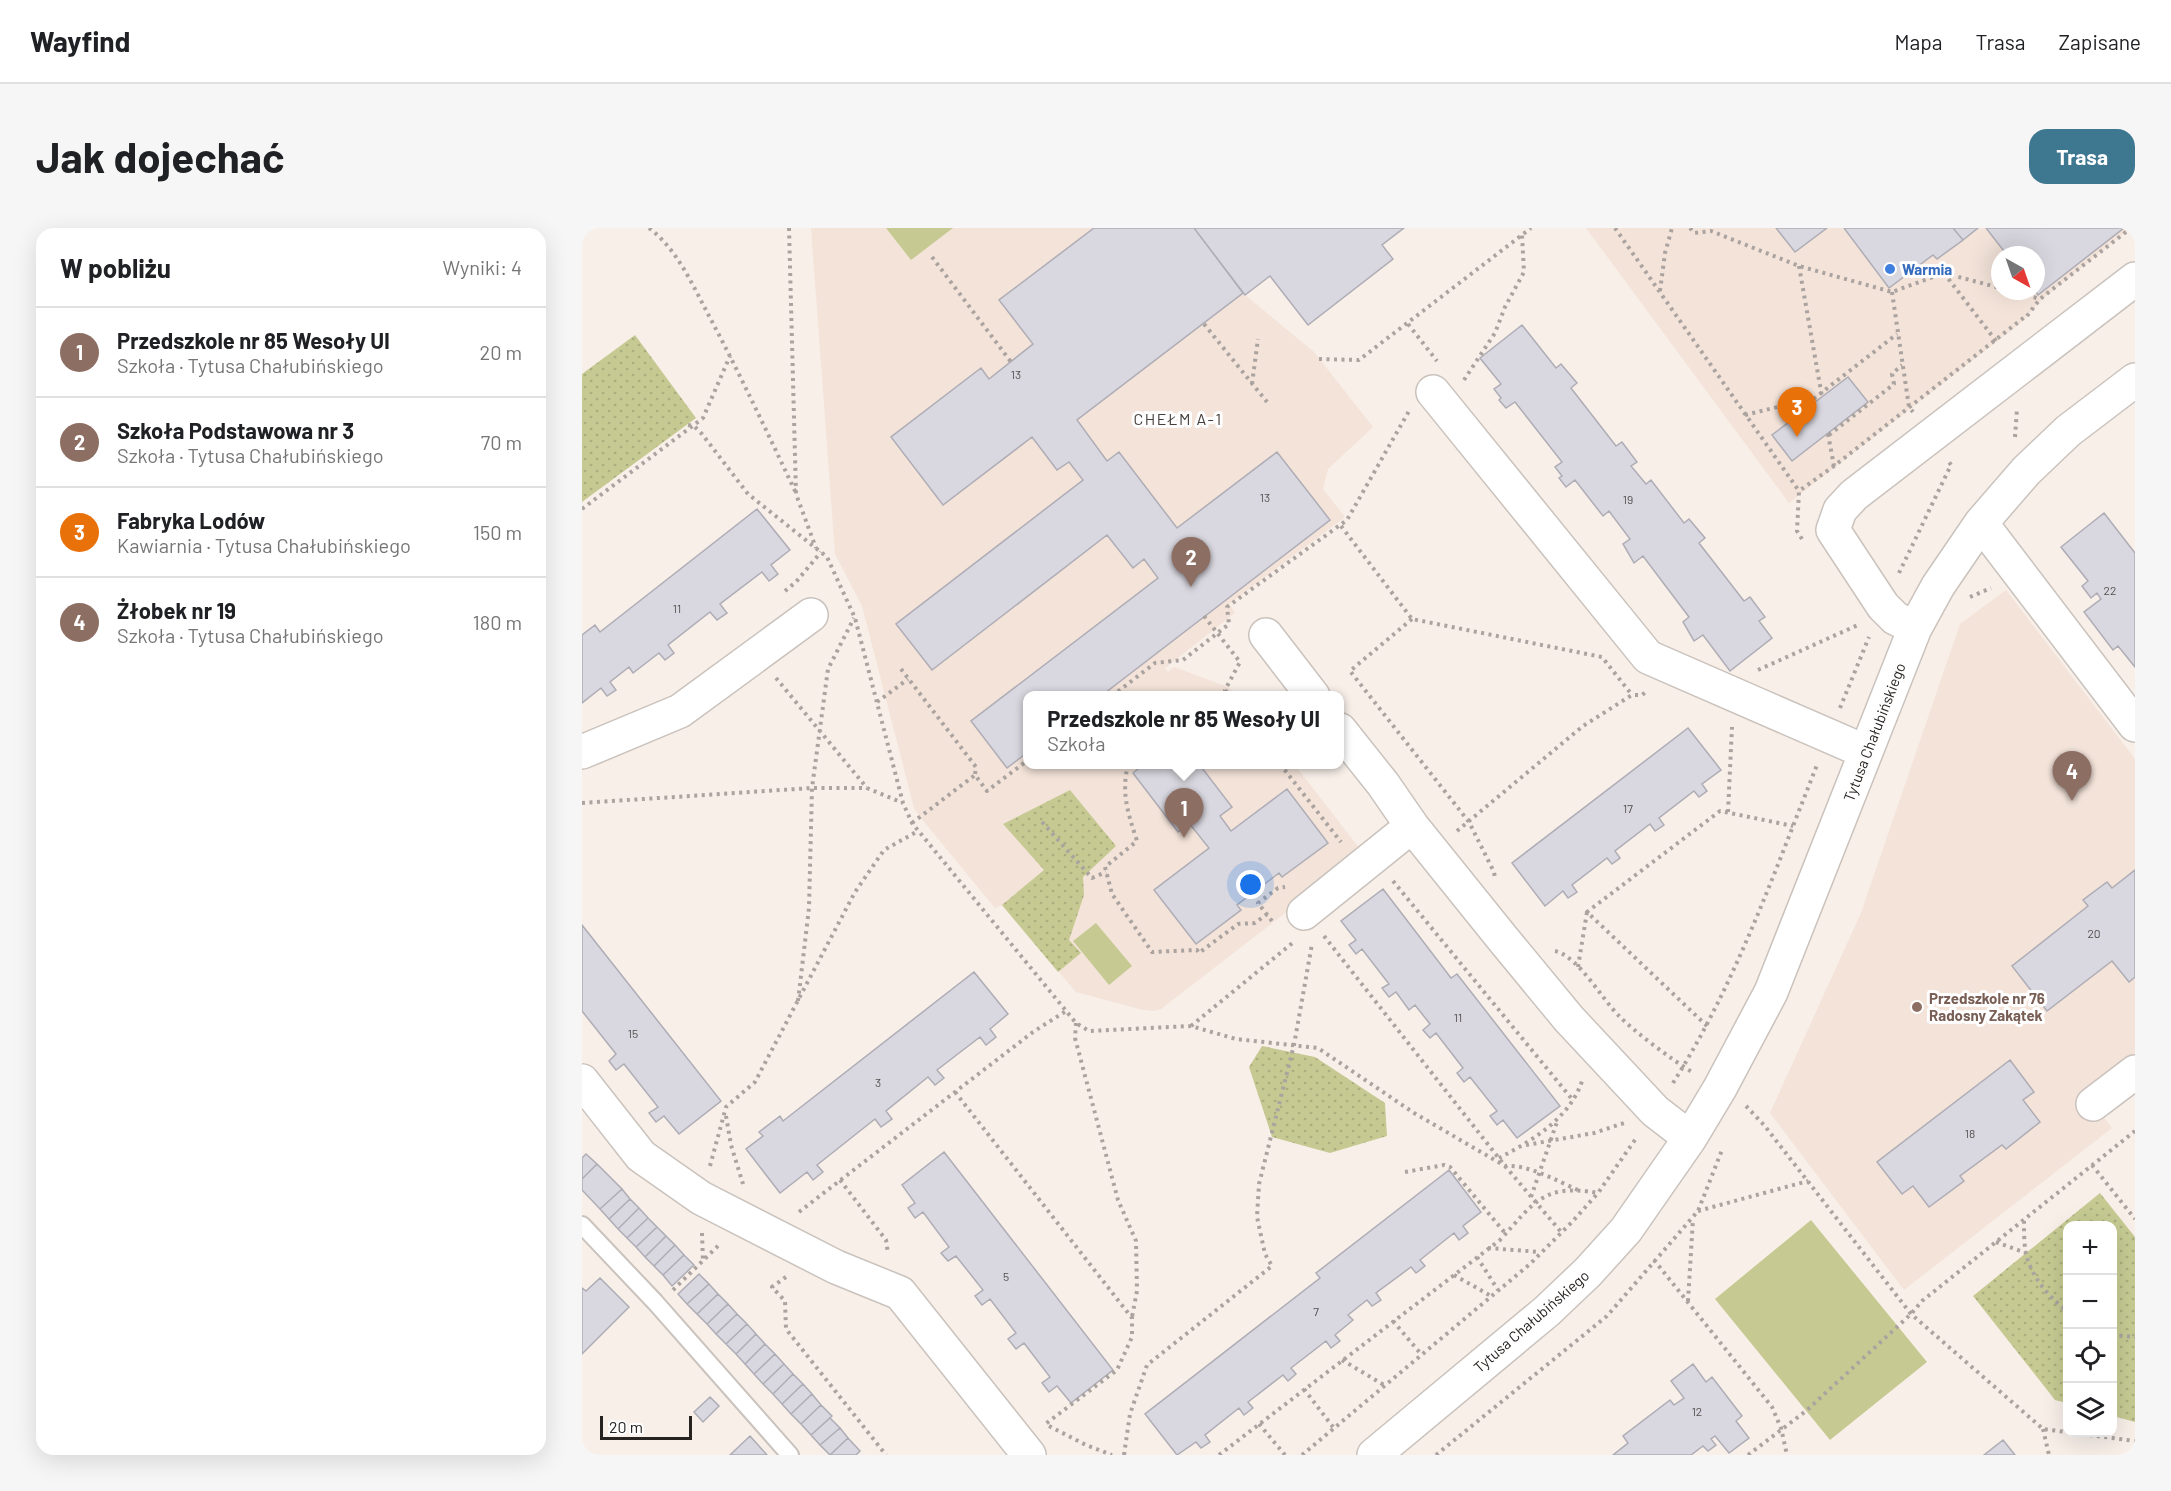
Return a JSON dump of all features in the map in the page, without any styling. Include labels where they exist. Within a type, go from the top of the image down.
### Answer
[{"type":"street","points":[[1915,628],[1895,618],[1883,606],[1833,530],[1840,510],[1854,495],[2135,279]]},
{"type":"street","name":"Tytusa Chałubińskiego","points":[[1374,1455],[1547,1311],[1588,1272],[1626,1230],[1690,1138],[1720,1088],[1771,992],[1915,628],[1938,586],[1981,523],[2046,449],[2135,380]]},
{"type":"street","points":[[1446,390],[1648,657],[1866,752]]},
{"type":"street","points":[[1981,523],[2135,725]]},
{"type":"street","points":[[582,752],[680,711],[811,615]]},
{"type":"street","points":[[1266,635],[1309,691]]},
{"type":"street","points":[[1344,735],[1383,784],[1412,826],[1584,1035],[1655,1111],[1690,1138]]},
{"type":"street","points":[[1300,919],[1412,826]]},
{"type":"street","points":[[2093,1104],[2135,1071]]},
{"type":"street","points":[[582,1081],[641,1156],[701,1198],[836,1267],[900,1293],[1024,1449]]},
{"type":"lane","points":[[582,1225],[655,1302],[790,1455]]},
{"type":"path","points":[[649,228],[660,236],[686,272],[730,355],[796,494],[816,548]]},
{"type":"path","points":[[789,228],[796,494]]},
{"type":"path","points":[[1319,359],[1359,360],[1531,228]]},
{"type":"path","points":[[1615,228],[1799,491],[2026,316]]},
{"type":"path","points":[[1660,292],[1665,253],[1672,228]]},
{"type":"path","points":[[1690,228],[1694,233],[1711,231],[1799,266],[1892,292],[1944,273],[1991,286]]},
{"type":"path","points":[[2045,295],[2130,228]]},
{"type":"path","points":[[1119,691],[1155,663],[1183,660],[1229,624],[1227,607],[1347,520],[1410,410],[1446,390],[1495,333],[1505,307],[1524,272],[1522,235]]},
{"type":"path","points":[[932,256],[1011,362]]},
{"type":"path","points":[[1799,266],[1822,395]]},
{"type":"path","points":[[1944,273],[1995,339],[2009,376],[2018,410],[2015,439]]},
{"type":"path","points":[[1892,292],[1909,407],[1933,436],[1951,465],[1898,576]]},
{"type":"path","points":[[1203,324],[1267,402]]},
{"type":"path","points":[[1408,324],[1449,378],[1446,390]]},
{"type":"path","points":[[1745,415],[1798,402],[1803,407],[1822,395],[1898,333]]},
{"type":"path","points":[[1251,385],[1258,339]]},
{"type":"path","points":[[582,509],[703,418],[730,355]]},
{"type":"path","points":[[1834,466],[1828,434],[1894,384],[1892,374],[1902,364]]},
{"type":"path","points":[[688,425],[694,426],[702,434]]},
{"type":"path","points":[[1341,526],[1412,619],[1602,657],[1632,695]]},
{"type":"path","points":[[783,592],[796,582],[821,552]]},
{"type":"path","points":[[1961,602],[2019,574]]},
{"type":"path","points":[[1204,616],[1240,662],[1226,691]]},
{"type":"path","points":[[797,1005],[809,908],[812,788],[828,669],[855,618]]},
{"type":"path","points":[[1412,619],[1350,671],[1468,822],[1494,872],[1496,884]]},
{"type":"path","points":[[1728,812],[1733,682],[1857,625]]},
{"type":"path","points":[[901,669],[976,767],[975,775],[987,791],[1023,764]]},
{"type":"path","points":[[776,678],[867,788]]},
{"type":"path","points":[[877,702],[908,679]]},
{"type":"path","points":[[1433,851],[1583,726],[1632,695],[1642,695]]},
{"type":"path","points":[[1127,769],[1124,801],[1137,841],[1105,867],[1112,894],[1152,952],[1197,950],[1200,953],[1238,924],[1255,923],[1267,914]]},
{"type":"path","points":[[1283,769],[1344,846]]},
{"type":"path","points":[[912,823],[975,775]]},
{"type":"path","points":[[582,802],[812,788],[867,788],[903,803],[918,831],[1076,1023],[1089,1031],[1191,1026],[1236,1039],[1318,1048],[1414,1113],[1505,1166],[1513,1165],[1578,1190]]},
{"type":"path","points":[[1578,967],[1587,912],[1720,811],[1793,826]]},
{"type":"path","points":[[1042,822],[1092,878],[1106,872]]},
{"type":"path","points":[[701,1198],[726,1107],[755,1082],[855,892],[884,850],[918,831]]},
{"type":"path","points":[[1387,874],[1572,1099]]},
{"type":"path","points":[[1300,919],[1267,914],[1258,903],[1278,888],[1300,919],[1562,1233]]},
{"type":"path","points":[[1587,912],[1707,1026]]},
{"type":"path","points":[[1124,1455],[1130,1414],[1147,1365],[1272,1266],[1265,1254],[1257,1217],[1259,1184],[1294,1044],[1300,919]]},
{"type":"path","points":[[1552,951],[1560,953],[1578,967],[1620,1017],[1683,1066],[1720,1088]]},
{"type":"path","points":[[797,1214],[1033,1032],[1066,1011]]},
{"type":"path","points":[[1024,1449],[1046,1424],[1117,1370],[1132,1337],[1132,1318],[1137,1291],[1136,1241],[1118,1200],[1075,1038],[1076,1023]]},
{"type":"path","points":[[1531,1197],[1559,1118],[1578,1092],[1584,1073],[1584,1035]]},
{"type":"path","points":[[955,1092],[1132,1318]]},
{"type":"path","points":[[1747,1107],[1808,1181],[1911,1314],[2043,1430],[2135,1441]]},
{"type":"path","points":[[1523,1146],[1610,1128],[1642,1113],[1655,1111]]},
{"type":"path","points":[[725,1112],[740,1176],[752,1198],[761,1228]]},
{"type":"path","points":[[1499,1158],[1523,1146],[1559,1118]]},
{"type":"path","points":[[1748,1455],[1780,1428],[1806,1411],[1911,1314],[1922,1301],[2135,1131]]},
{"type":"path","points":[[1405,1172],[1444,1165],[1450,1167],[1505,1233]]},
{"type":"path","points":[[2092,1165],[2135,1220]]},
{"type":"path","points":[[840,1180],[886,1240],[889,1260],[884,1286]]},
{"type":"path","points":[[1698,1211],[1808,1181]]},
{"type":"path","points":[[1221,1454],[1477,1257],[1505,1233],[1535,1202],[1548,1195],[1568,1190],[1598,1193]]},
{"type":"path","points":[[1688,1302],[1693,1217]]},
{"type":"path","points":[[2024,1220],[2026,1253],[2033,1271],[2050,1298],[2063,1309]]},
{"type":"path","points":[[1996,1242],[2026,1253]]},
{"type":"path","points":[[1488,1248],[1541,1252]]},
{"type":"path","points":[[813,1256],[772,1287],[784,1301],[786,1329],[886,1455]]},
{"type":"path","points":[[1477,1257],[1498,1290]]},
{"type":"path","points":[[1654,1260],[1772,1407],[1787,1455]]},
{"type":"path","points":[[1454,1275],[1491,1296]]},
{"type":"path","points":[[1393,1321],[1421,1354]]},
{"type":"path","points":[[2117,1335],[2135,1337]]},
{"type":"path","points":[[1342,1360],[1384,1385]]},
{"type":"path","points":[[1304,1389],[1333,1427]]},
{"type":"path","points":[[1046,1424],[1086,1445],[1112,1455]]},
{"type":"path","points":[[1259,1424],[1285,1455]]},
{"type":"path","points":[[2043,1430],[2049,1455]]},
{"type":"shaded area","points":[[811,228],[1194,228],[1245,295],[1314,352],[1373,427],[1328,469],[1323,489],[1345,517],[1229,604],[1235,613],[1165,668],[1168,672],[1174,667],[1228,687],[1232,691],[1023,691],[1023,769],[1298,769],[1363,853],[1161,1009],[1143,1010],[1076,992],[1002,905],[995,908],[914,808],[862,606],[835,554]]},
{"type":"shaded area","points":[[1586,228],[2131,228],[2045,297],[2045,246],[1991,246],[1991,300],[2041,300],[2022,322],[1789,503]]},
{"type":"shaded area","name":"Przedszkole nr 76 Radosny Zakątek","points":[[2006,590],[2135,759],[2135,1054],[2085,1093],[2112,1128],[1904,1290],[1770,1113],[1861,913],[1960,624]]},
{"type":"green space","points":[[886,228],[953,228],[911,260]]},
{"type":"green space","points":[[635,335],[696,418],[582,502],[582,374]]},
{"type":"green space","points":[[1070,790],[1116,846],[1083,877],[1084,895],[1069,940],[1081,953],[1058,972],[1002,905],[1044,870],[1003,824]]},
{"type":"green space","points":[[1096,923],[1132,966],[1109,985],[1073,941]]},
{"type":"green space","points":[[1262,1046],[1315,1057],[1385,1103],[1387,1136],[1330,1153],[1272,1137],[1249,1067]]},
{"type":"green space","points":[[2100,1193],[2135,1237],[2135,1422],[2117,1417],[2117,1221],[2065,1221]]},
{"type":"green space","points":[[1811,1220],[1927,1362],[1830,1440],[1715,1299]]},
{"type":"green space","points":[[2063,1223],[2063,1402],[2055,1400],[1973,1296]]},
{"type":"building","points":[[1094,228],[1194,228],[1243,293],[1077,420],[1107,461],[1119,452],[1177,528],[1277,452],[1330,520],[1108,691],[1023,691],[1023,756],[1007,768],[971,721],[1158,578],[1144,559],[1133,568],[1107,535],[932,670],[896,624],[1083,480],[1069,462],[1057,470],[1032,437],[943,505],[891,437],[981,368],[989,379],[1033,344],[999,300]]},
{"type":"building","points":[[1194,228],[1404,228],[1382,245],[1393,259],[1308,325],[1270,276],[1245,295]]},
{"type":"building","points":[[1776,228],[1827,228],[1795,252]]},
{"type":"building","points":[[1844,228],[1953,228],[1963,240],[1937,259],[1933,255],[1889,288]]},
{"type":"building","points":[[1953,228],[1978,228],[1963,240]]},
{"type":"building","points":[[1986,228],[2124,228],[2045,290],[2045,246],[2000,246]]},
{"type":"building","points":[[1522,325],[1556,368],[1561,364],[1577,383],[1571,388],[1616,446],[1622,442],[1637,462],[1631,466],[1646,484],[1651,480],[1684,523],[1689,519],[1705,538],[1699,543],[1744,601],[1750,597],[1765,617],[1759,621],[1772,638],[1730,671],[1703,635],[1694,641],[1683,622],[1689,617],[1643,556],[1634,563],[1623,544],[1630,539],[1609,511],[1603,516],[1575,480],[1566,487],[1555,467],[1562,462],[1515,402],[1506,408],[1499,400],[1501,398],[1494,389],[1501,384],[1480,358]]},
{"type":"building","points":[[1848,377],[1868,402],[1792,461],[1772,435]]},
{"type":"building","points":[[757,509],[790,550],[771,565],[778,574],[769,581],[762,572],[720,604],[727,613],[717,620],[710,612],[668,645],[674,653],[665,660],[659,653],[633,673],[629,667],[610,682],[616,690],[607,696],[601,688],[582,703],[582,635],[595,625],[600,632]]},
{"type":"building","points":[[2104,513],[2135,553],[2135,667],[2118,646],[2113,650],[2084,612],[2101,599],[2097,593],[2091,598],[2082,586],[2088,581],[2061,547]]},
{"type":"building","points":[[1688,728],[1721,770],[1702,784],[1707,791],[1699,797],[1694,791],[1659,818],[1664,825],[1655,831],[1650,824],[1615,851],[1620,858],[1612,864],[1607,858],[1572,885],[1577,892],[1568,898],[1563,891],[1545,906],[1512,863]]},
{"type":"building","points":[[1138,769],[1203,769],[1232,807],[1220,816],[1231,831],[1287,789],[1328,843],[1282,877],[1279,873],[1237,905],[1241,910],[1196,944],[1154,890],[1209,848],[1189,823],[1178,832],[1133,773]]},
{"type":"building","points":[[2135,870],[2135,977],[2129,982],[2112,961],[2047,1011],[2012,966],[2088,906],[2083,900],[2107,882],[2112,888]]},
{"type":"building","points":[[1383,889],[1451,978],[1457,974],[1560,1106],[1517,1138],[1503,1120],[1497,1125],[1490,1116],[1497,1111],[1470,1077],[1464,1082],[1457,1073],[1463,1068],[1436,1033],[1430,1038],[1423,1030],[1430,1024],[1415,1005],[1409,1010],[1396,992],[1389,997],[1382,988],[1389,984],[1362,949],[1356,954],[1349,945],[1356,940],[1341,921]]},
{"type":"building","points":[[582,925],[721,1101],[679,1134],[664,1116],[656,1122],[649,1113],[658,1107],[624,1064],[616,1070],[609,1061],[616,1054],[582,1011]]},
{"type":"building","points":[[974,972],[1008,1014],[990,1029],[996,1037],[986,1045],[980,1037],[937,1070],[944,1078],[935,1085],[928,1077],[886,1111],[892,1119],[881,1127],[875,1119],[817,1165],[823,1172],[813,1180],[807,1172],[780,1193],[746,1149],[763,1136],[759,1132],[780,1116],[783,1121]]},
{"type":"building","points":[[2010,1060],[2034,1092],[2023,1100],[2040,1122],[2006,1149],[2002,1145],[1960,1176],[1964,1181],[1929,1207],[1913,1186],[1902,1194],[1877,1162]]},
{"type":"building","points":[[944,1152],[1113,1370],[1071,1403],[1057,1386],[1049,1392],[1042,1383],[1050,1377],[1024,1343],[1016,1349],[1008,1339],[1016,1333],[990,1299],[982,1305],[975,1296],[983,1290],[956,1256],[948,1261],[941,1253],[949,1247],[923,1212],[915,1218],[908,1208],[915,1203],[902,1185]]},
{"type":"building","points":[[586,1154],[597,1164],[582,1179],[582,1158]]},
{"type":"building","points":[[597,1164],[622,1189],[600,1209],[582,1190],[582,1179]]},
{"type":"building","points":[[1449,1170],[1481,1212],[1463,1226],[1468,1233],[1459,1240],[1454,1233],[1420,1260],[1425,1266],[1416,1273],[1411,1267],[1376,1293],[1381,1300],[1372,1306],[1367,1300],[1348,1315],[1353,1320],[1335,1335],[1340,1341],[1331,1348],[1326,1341],[1291,1368],[1296,1374],[1288,1381],[1283,1375],[1248,1402],[1253,1408],[1244,1415],[1239,1408],[1205,1435],[1210,1442],[1201,1448],[1196,1442],[1177,1455],[1145,1414],[1320,1278],[1316,1273]]},
{"type":"building","points":[[622,1189],[630,1199],[609,1219],[600,1209]]},
{"type":"building","points":[[630,1199],[639,1208],[618,1229],[609,1219]]},
{"type":"building","points":[[639,1208],[648,1218],[627,1238],[618,1229]]},
{"type":"building","points":[[648,1218],[657,1227],[636,1247],[627,1238]]},
{"type":"building","points":[[657,1227],[666,1236],[645,1257],[636,1247]]},
{"type":"building","points":[[666,1236],[675,1245],[654,1266],[645,1257]]},
{"type":"building","points":[[675,1245],[684,1255],[663,1275],[654,1266]]},
{"type":"building","points":[[684,1255],[694,1265],[672,1286],[663,1275]]},
{"type":"building","points":[[699,1274],[709,1284],[687,1304],[678,1294]]},
{"type":"building","points":[[600,1278],[629,1307],[582,1354],[582,1288],[586,1291]]},
{"type":"building","points":[[709,1284],[718,1294],[697,1314],[687,1304]]},
{"type":"building","points":[[718,1294],[728,1304],[707,1324],[697,1314]]},
{"type":"building","points":[[728,1304],[737,1314],[716,1334],[707,1324]]},
{"type":"building","points":[[737,1314],[747,1324],[726,1344],[716,1334]]},
{"type":"building","points":[[747,1324],[756,1334],[736,1354],[726,1344]]},
{"type":"building","points":[[756,1334],[765,1344],[745,1364],[736,1354]]},
{"type":"building","points":[[765,1344],[775,1354],[754,1374],[745,1364]]},
{"type":"building","points":[[775,1354],[784,1364],[763,1384],[754,1374]]},
{"type":"building","points":[[784,1364],[793,1374],[773,1394],[763,1384]]},
{"type":"building","points":[[1693,1364],[1706,1382],[1712,1377],[1742,1416],[1736,1421],[1749,1438],[1729,1453],[1715,1436],[1711,1439],[1716,1445],[1708,1451],[1703,1446],[1691,1455],[1613,1455],[1628,1443],[1623,1436],[1670,1400],[1674,1405],[1684,1398],[1671,1381]]},
{"type":"building","points":[[793,1374],[803,1384],[782,1404],[773,1394]]},
{"type":"building","points":[[803,1384],[812,1394],[791,1414],[782,1404]]},
{"type":"building","points":[[812,1394],[821,1405],[801,1424],[791,1414]]},
{"type":"building","points":[[710,1397],[719,1406],[703,1422],[694,1412]]},
{"type":"building","points":[[821,1405],[832,1416],[811,1435],[801,1424]]},
{"type":"building","points":[[830,1418],[840,1428],[820,1445],[811,1435]]},
{"type":"building","points":[[840,1428],[848,1438],[830,1455],[820,1445]]},
{"type":"building","points":[[750,1436],[767,1455],[730,1455]]},
{"type":"building","points":[[848,1438],[860,1451],[856,1455],[830,1455]]},
{"type":"building","points":[[2003,1440],[2015,1455],[1984,1455]]},
{"type":"place","name":"Warmia","points":[[1890,269]]},
{"type":"place","name":"Fabryka Lodów","points":[[1797,437]]},
{"type":"place","name":"Szkoła Podstawowa nr 3","points":[[1191,587]]},
{"type":"place","name":"Żłobek nr 19","points":[[2072,801]]},
{"type":"place","name":"Przedszkole nr 85 Wesoły Ul","points":[[1184,838]]},
{"type":"place","name":"Przedszkole nr 76 Radosny Zakątek","points":[[1917,1007]]},
{"type":"district","name":"CHEŁM A-1","points":[[1178,418]]}]
